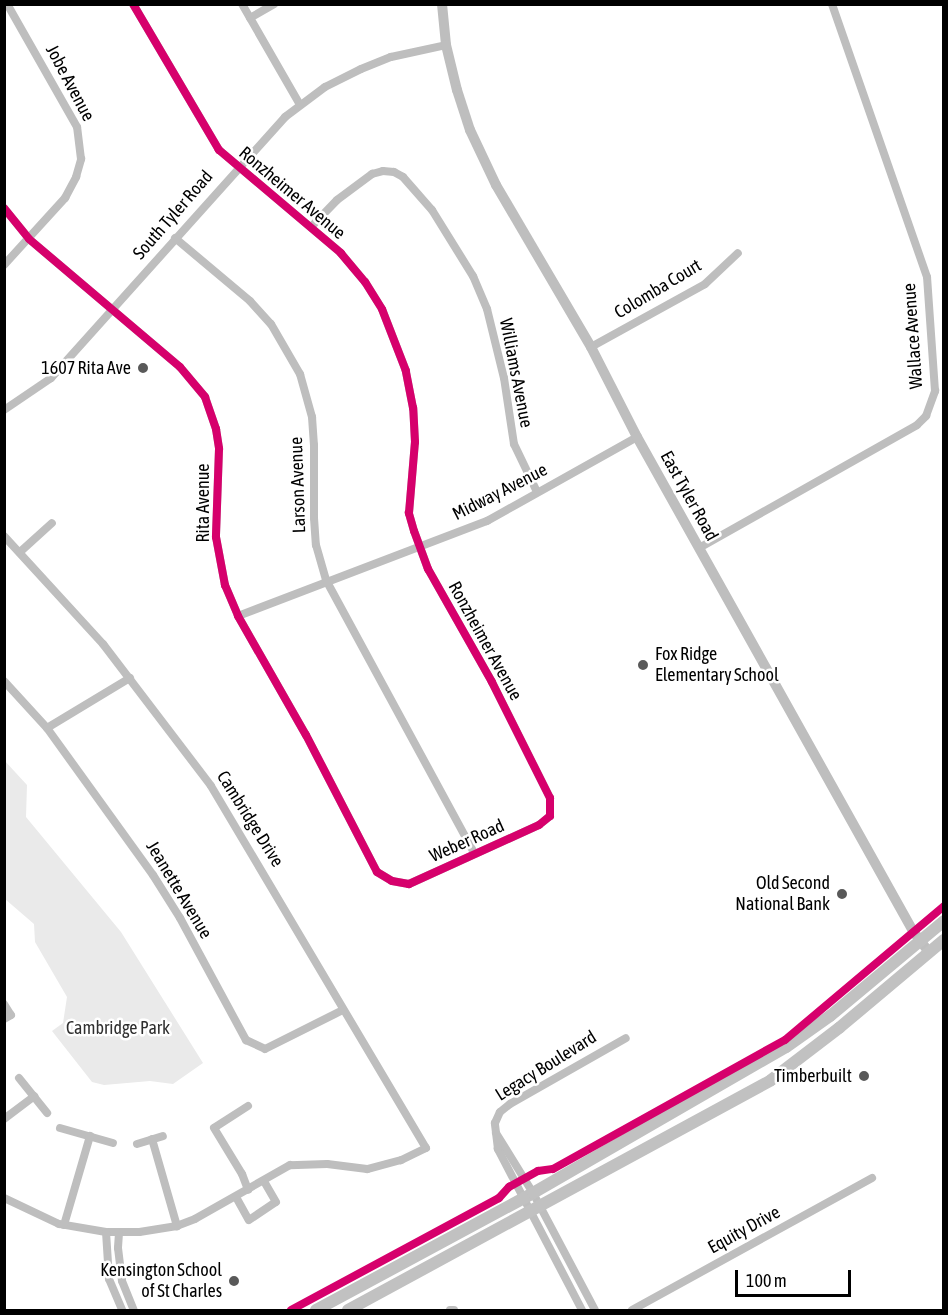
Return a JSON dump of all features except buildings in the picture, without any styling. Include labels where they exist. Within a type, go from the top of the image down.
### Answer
[{"type":"main road","points":[[316,1311],[528,1196],[808,1032],[944,921]]},
{"type":"main road","points":[[348,1311],[771,1080],[840,1028],[944,940]]},
{"type":"street","name":"Jobe Avenue","points":[[4,264],[29,239],[72,188],[81,159],[80,141],[70,112],[7,4]]},
{"type":"street","name":"Ronzheimer Avenue","points":[[134,4],[212,142],[237,168],[341,253],[365,282],[396,340],[406,371],[413,408],[415,442],[409,513],[418,545],[550,798],[550,810]]},
{"type":"street","points":[[242,4],[300,105]]},
{"type":"street","points":[[250,18],[274,4]]},
{"type":"street","points":[[442,4],[446,45]]},
{"type":"street","name":"Wallace Avenue","points":[[699,548],[917,425],[926,416],[936,391],[927,277],[832,4]]},
{"type":"street","name":"South Tyler Road","points":[[4,410],[51,378],[267,134],[300,105],[325,87],[361,69],[391,57],[446,45]]},
{"type":"street","name":"East Tyler Road","points":[[446,45],[470,130],[496,185],[591,347],[637,437],[919,941],[928,952]]},
{"type":"street","name":"Williams Avenue","points":[[312,227],[337,200],[372,174],[383,171],[394,172],[403,177],[432,210],[473,276],[487,309],[504,378],[514,444],[537,492]]},
{"type":"street","name":"Rita Avenue","points":[[4,208],[29,239],[180,367],[205,397],[211,410],[219,449],[216,514],[219,559],[225,585],[238,616],[306,735],[377,872],[387,878]]},
{"type":"street","name":"Larson Avenue","points":[[175,238],[250,301],[271,324],[300,374],[312,417],[314,527],[316,545],[326,580],[474,853]]},
{"type":"street","name":"Colomba Court","points":[[591,347],[705,284],[738,253]]},
{"type":"street","name":"Midway Avenue","points":[[238,616],[326,580],[486,521],[637,437]]},
{"type":"street","points":[[20,552],[52,523]]},
{"type":"street","name":"Cambridge Drive","points":[[4,536],[130,678],[189,755],[234,823],[426,1148],[401,1160],[367,1169],[327,1164],[290,1165],[264,1181]]},
{"type":"street","points":[[47,728],[130,678]]},
{"type":"street","name":"Jeanette Avenue","points":[[4,681],[47,728],[153,875],[180,918],[246,1040],[265,1048],[343,1010]]},
{"type":"street","name":"Weber Road","points":[[387,878],[409,884],[539,825],[550,816],[550,810]]},
{"type":"street","points":[[4,1004],[11,1015],[4,1019]]},
{"type":"street","name":"Legacy Boulevard","points":[[582,1311],[495,1131],[500,1112],[510,1104],[626,1038]]},
{"type":"street","points":[[20,1078],[47,1113]]},
{"type":"street","points":[[4,1119],[34,1096]]},
{"type":"street","points":[[248,1106],[214,1128],[242,1174],[248,1190]]},
{"type":"street","points":[[60,1128],[113,1143]]},
{"type":"street","points":[[64,1225],[90,1136]]},
{"type":"street","points":[[137,1144],[162,1136]]},
{"type":"street","points":[[152,1139],[177,1226]]},
{"type":"street","name":"Equity Drive","points":[[632,1311],[872,1178]]},
{"type":"street","points":[[4,1198],[39,1217],[64,1225],[119,1233],[177,1226],[264,1181],[276,1202],[249,1220],[236,1197]]},
{"type":"street","name":"Legacy Boulevard","points":[[534,1208],[595,1311]]},
{"type":"street","points":[[106,1232],[109,1279],[122,1311]]},
{"type":"street","points":[[119,1233],[122,1281],[134,1311]]},
{"type":"green space","name":"Cambridge Park","points":[[4,760],[27,785],[26,817],[121,932],[203,1063],[173,1084],[150,1081],[104,1085],[92,1082],[52,1031],[63,1023],[67,997],[35,942],[34,924],[5,899]]},
{"type":"cycle path","points":[[4,208],[29,239],[180,367],[205,397],[216,429],[219,449],[216,537],[225,585],[238,616],[306,735],[377,872],[392,881],[409,884],[539,825],[550,816],[550,798],[492,682],[428,569],[414,531],[409,513],[415,442],[413,408],[406,371],[382,309],[365,282],[341,253],[219,150],[133,4]]},
{"type":"cycle path","points":[[291,1310],[499,1198],[509,1187],[538,1171],[553,1169],[785,1040],[944,906]]},
{"type":"place","name":"1607 Rita Ave","points":[[143,368]]},
{"type":"place","name":"Fox Ridge Elementary School","points":[[643,665]]},
{"type":"place","name":"Old Second National Bank","points":[[842,894]]},
{"type":"place","name":"Timberbuilt","points":[[864,1076]]},
{"type":"place","name":"Kensington School of St Charles","points":[[234,1281]]}]
